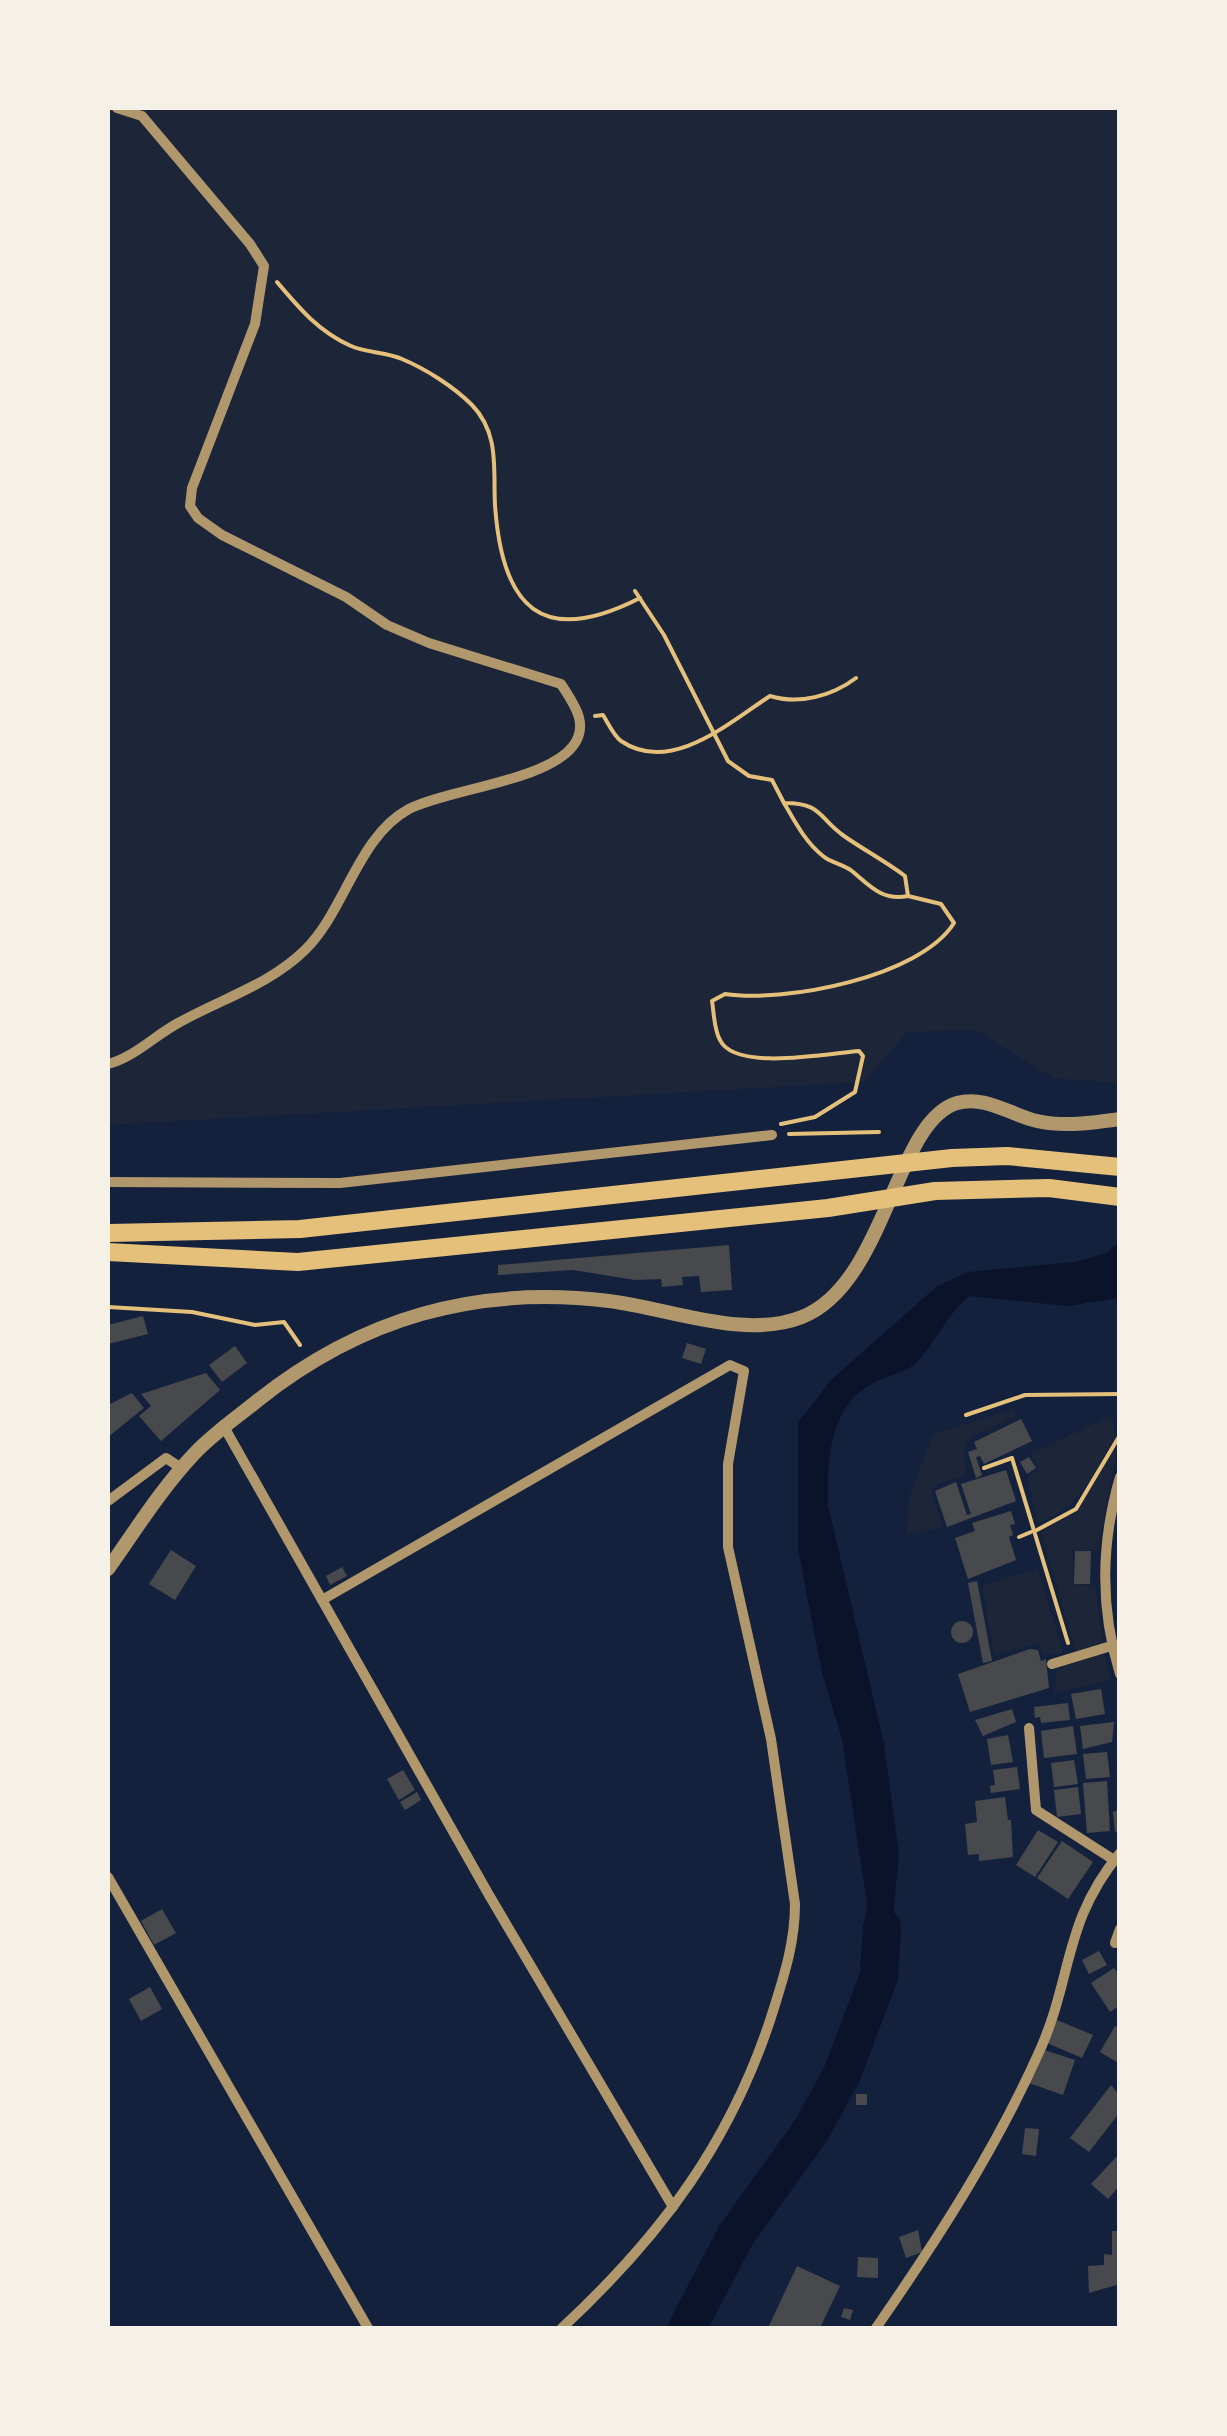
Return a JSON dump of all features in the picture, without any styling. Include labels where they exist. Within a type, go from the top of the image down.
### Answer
[{"type":"main road","points":[[108,1233],[300,1229],[909,1162],[1007,1156],[1120,1167]]},
{"type":"main road","points":[[108,1252],[218,1261],[316,1260],[788,1212],[892,1196],[1050,1188],[1120,1197]]},
{"type":"street","points":[[108,1064],[122,1060],[180,1022],[247,992],[306,949],[384,831],[409,810],[558,758],[573,747],[580,718],[562,684],[429,643],[388,625],[346,597],[222,535],[198,518],[190,506],[192,488],[255,324],[264,266],[250,244],[142,116],[123,108]]},
{"type":"street","points":[[108,1569],[181,1468],[223,1424],[298,1370],[366,1331],[462,1302],[578,1298],[753,1324],[794,1320],[833,1299],[854,1274],[934,1119],[960,1102],[991,1104],[1052,1123],[1120,1118]]},
{"type":"street","points":[[108,1182],[340,1183],[772,1135]]},
{"type":"street","points":[[322,1600],[730,1365],[744,1371],[728,1464],[728,1547],[772,1739],[795,1904],[795,1931],[770,2021],[736,2107],[706,2163],[673,2207],[562,2328]]},
{"type":"street","points":[[223,1424],[673,2207]]},
{"type":"street","points":[[108,1501],[166,1458],[181,1468]]},
{"type":"street","points":[[1120,1477],[1106,1559],[1111,1646],[1120,1674]]},
{"type":"street","points":[[1052,1664],[1111,1646]]},
{"type":"street","points":[[876,2328],[940,2234],[1014,2105],[1053,2016],[1076,1922],[1116,1857],[1036,1810],[1029,1728]]},
{"type":"street","points":[[108,1877],[368,2328]]},
{"type":"street","points":[[1115,1943],[1120,1930]]},
{"type":"path","points":[[264,266],[314,325],[352,347],[402,358],[475,408],[497,460],[495,505],[502,549],[521,600],[539,615],[558,622],[580,620],[640,598]]},
{"type":"path","points":[[635,591],[738,771],[772,780],[803,834],[824,857],[848,868],[872,890],[941,904],[954,924],[944,940],[926,952],[850,984],[725,994],[712,1001],[720,1040],[728,1050],[746,1056],[802,1058],[859,1051],[863,1056],[855,1092],[815,1117],[780,1124],[772,1129],[772,1135],[879,1132]]},
{"type":"path","points":[[580,718],[603,716],[620,741],[655,752],[682,749],[770,696],[785,700],[836,693],[856,678]]},
{"type":"path","points":[[784,803],[805,803],[824,814],[840,834],[905,876],[908,896]]},
{"type":"path","points":[[108,1307],[192,1312],[255,1324],[284,1322],[300,1345]]},
{"type":"path","points":[[966,1415],[1026,1395],[1120,1394]]},
{"type":"path","points":[[1019,1537],[1076,1509],[1120,1435]]},
{"type":"path","points":[[984,1468],[1012,1458],[1073,1660]]},
{"type":"shaded area","points":[[108,108],[1119,108],[1119,1083],[1053,1078],[976,1030],[907,1032],[864,1082],[108,1125]]},
{"type":"shaded area","points":[[1119,1242],[1119,1298],[1068,1306],[970,1296],[918,1361],[855,1396],[838,1423],[830,1455],[828,1505],[884,1744],[899,1854],[888,1972],[879,1976],[860,1966],[867,1903],[842,1739],[822,1673],[798,1549],[798,1423],[831,1380],[937,1286],[968,1272],[1075,1262],[1106,1253]]},
{"type":"shaded area","points":[[1013,1409],[1017,1416],[969,1438],[964,1451],[966,1475],[934,1486],[932,1494],[943,1527],[907,1535],[909,1498],[933,1434]]},
{"type":"shaded area","points":[[1111,1416],[1116,1435],[1085,1487],[1065,1508],[1038,1523],[1027,1477],[1040,1469],[1031,1454]]},
{"type":"shaded area","points":[[1119,1440],[1098,1550],[1073,1551],[1073,1585],[1095,1585],[1103,1644],[1076,1653],[1041,1532],[1078,1511]]},
{"type":"shaded area","points":[[1038,1568],[1063,1653],[1044,1655],[1039,1643],[994,1654],[982,1586]]},
{"type":"shaded area","points":[[1104,1651],[1111,1680],[1054,1693],[1057,1669]]},
{"type":"building","points":[[729,1245],[732,1290],[701,1292],[699,1276],[682,1277],[683,1285],[662,1287],[661,1279],[635,1280],[573,1270],[498,1275],[498,1265]]},
{"type":"building","points":[[143,1316],[148,1334],[108,1344],[108,1325]]},
{"type":"building","points":[[687,1343],[706,1349],[701,1364],[682,1358]]},
{"type":"building","points":[[235,1346],[247,1363],[222,1382],[209,1365]]},
{"type":"building","points":[[206,1373],[220,1390],[161,1441],[139,1416],[151,1406],[141,1394]]},
{"type":"building","points":[[132,1393],[144,1408],[108,1437],[108,1405]]},
{"type":"building","points":[[1021,1419],[1032,1441],[984,1464],[980,1456],[976,1457],[982,1475],[976,1478],[968,1452],[977,1449],[974,1442]]},
{"type":"building","points":[[1029,1457],[1036,1468],[1027,1474],[1020,1462]]},
{"type":"building","points":[[1006,1470],[1016,1501],[947,1527],[935,1491],[956,1482],[967,1515],[971,1514],[961,1484]]},
{"type":"building","points":[[1011,1511],[1015,1524],[1010,1525],[1013,1535],[1009,1537],[1016,1560],[968,1579],[955,1538],[975,1531],[972,1523]]},
{"type":"building","points":[[171,1550],[196,1566],[175,1600],[149,1584]]},
{"type":"building","points":[[1075,1551],[1091,1551],[1090,1584],[1074,1584]]},
{"type":"building","points":[[342,1567],[347,1576],[330,1585],[326,1576]]},
{"type":"building","points":[[977,1581],[992,1661],[983,1663],[968,1583]]},
{"type":"building","points":[[962,1621],[970,1624],[970,1640],[962,1643],[954,1640],[951,1632],[954,1624]]},
{"type":"building","points":[[1030,1649],[1038,1650],[1041,1661],[1046,1659],[1049,1688],[970,1712],[958,1674]]},
{"type":"building","points":[[1101,1689],[1105,1714],[1076,1719],[1071,1694]]},
{"type":"building","points":[[1068,1703],[1070,1720],[1041,1723],[1040,1717],[1035,1718],[1034,1707]]},
{"type":"building","points":[[1012,1709],[1016,1722],[983,1736],[975,1720]]},
{"type":"building","points":[[1114,1722],[1112,1742],[1083,1749],[1080,1726]]},
{"type":"building","points":[[1073,1726],[1077,1754],[1044,1758],[1041,1731]]},
{"type":"building","points":[[1008,1735],[1013,1762],[991,1765],[987,1739]]},
{"type":"building","points":[[1107,1752],[1110,1777],[1086,1779],[1083,1754]]},
{"type":"building","points":[[1074,1760],[1078,1784],[1054,1787],[1051,1763]]},
{"type":"building","points":[[1017,1767],[1020,1789],[991,1793],[990,1786],[995,1785],[993,1770]]},
{"type":"building","points":[[403,1770],[415,1790],[399,1800],[387,1779]]},
{"type":"building","points":[[1107,1781],[1110,1831],[1087,1833],[1083,1783]]},
{"type":"building","points":[[1078,1787],[1081,1814],[1057,1817],[1054,1790]]},
{"type":"building","points":[[417,1792],[421,1800],[405,1810],[400,1802]]},
{"type":"building","points":[[1005,1797],[1013,1857],[979,1861],[979,1854],[968,1855],[965,1824],[977,1822],[975,1801]]},
{"type":"building","points":[[1120,1809],[1120,1831],[1115,1832],[1113,1812]]},
{"type":"building","points":[[1038,1830],[1058,1842],[1035,1877],[1016,1865]]},
{"type":"building","points":[[1062,1841],[1093,1862],[1068,1899],[1037,1878]]},
{"type":"building","points":[[162,1909],[176,1933],[154,1945],[141,1921]]},
{"type":"building","points":[[1099,1951],[1107,1965],[1089,1974],[1082,1960]]},
{"type":"building","points":[[1114,1968],[1120,1976],[1120,2005],[1110,2012],[1091,1983]]},
{"type":"building","points":[[150,1987],[162,2009],[141,2021],[129,1999]]},
{"type":"building","points":[[1057,2020],[1093,2035],[1082,2058],[1047,2043]]},
{"type":"building","points":[[1115,2026],[1120,2029],[1120,2064],[1100,2052]]},
{"type":"building","points":[[1041,2049],[1075,2060],[1063,2095],[1029,2083]]},
{"type":"building","points":[[1111,2085],[1120,2096],[1120,2112],[1089,2152],[1070,2138]]},
{"type":"building","points":[[856,2094],[867,2094],[867,2105],[856,2105]]},
{"type":"building","points":[[1025,2128],[1039,2129],[1036,2156],[1022,2154]]},
{"type":"building","points":[[1120,2153],[1120,2185],[1108,2199],[1091,2184]]},
{"type":"building","points":[[918,2230],[922,2252],[906,2258],[899,2237]]},
{"type":"building","points":[[1112,2231],[1120,2231],[1120,2284],[1089,2293],[1088,2266],[1104,2265],[1104,2254],[1112,2255]]},
{"type":"building","points":[[858,2257],[878,2258],[878,2278],[857,2277]]},
{"type":"building","points":[[797,2266],[840,2286],[820,2328],[768,2328]]},
{"type":"building","points":[[844,2308],[853,2310],[850,2320],[841,2317]]},
{"type":"waterway","points":[[687,2328],[736,2235],[812,2129],[842,2074],[879,1976],[882,1927]]}]
